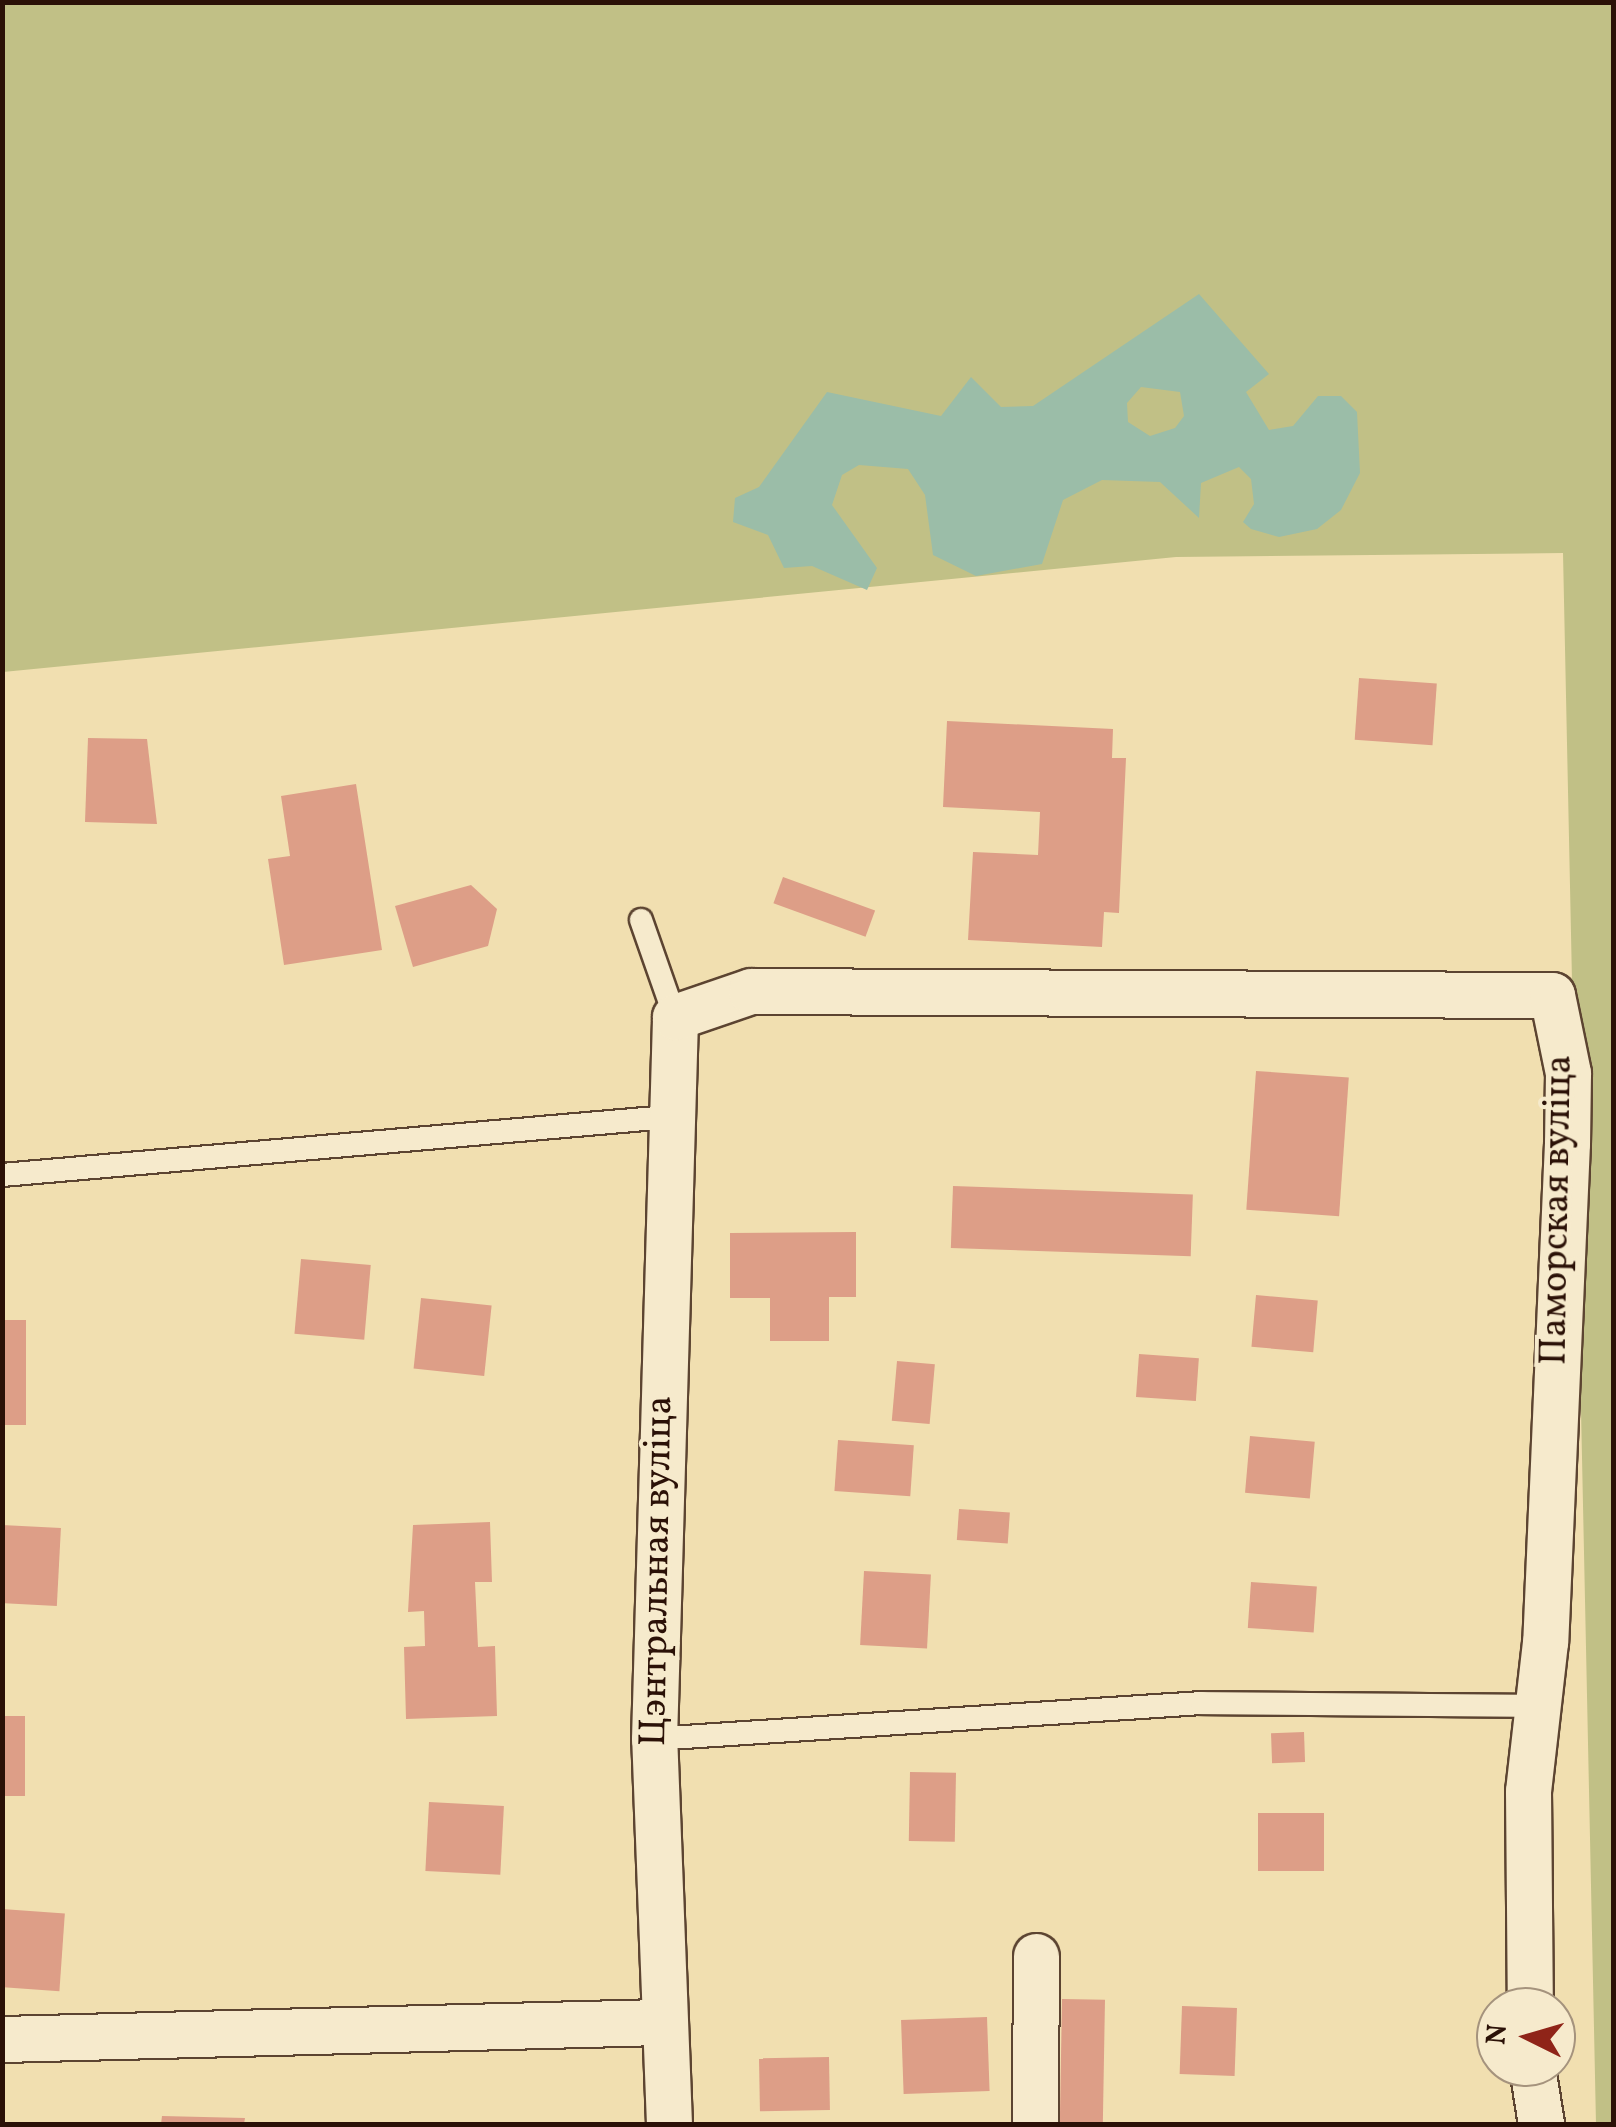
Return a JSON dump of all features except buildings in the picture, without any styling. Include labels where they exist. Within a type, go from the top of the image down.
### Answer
[{"type":"street","name":"Паморская вуліца","points":[[674,1017],[751,991],[1552,995],[1568,1073],[1567,1143],[1538,1706],[1528,1790],[1530,1987]]},
{"type":"street","name":"Цэнтральная вуліца","points":[[669,2124],[661,2022],[654,1739],[668,1117],[674,1017]]},
{"type":"street","points":[[1035,2124],[1036,1956]]},
{"type":"street","points":[[2,2039],[661,2022]]},
{"type":"street","points":[[1535,2087],[1541,2124]]},
{"type":"lane","points":[[641,920],[674,1017]]},
{"type":"lane","points":[[2,1175],[668,1117]]},
{"type":"lane","points":[[654,1739],[1202,1703],[1538,1706]]},
{"type":"shaded area","points":[[3,3],[1613,3],[1613,2124],[1596,2124],[1563,553],[1176,557],[3,672]]},
{"type":"shaded area","points":[[1199,294],[1269,374],[1246,392],[1269,430],[1293,426],[1318,396],[1341,396],[1357,412],[1360,473],[1341,510],[1317,529],[1279,537],[1251,529],[1243,522],[1254,504],[1251,479],[1239,467],[1201,483],[1199,518],[1160,482],[1102,480],[1063,500],[1042,564],[976,576],[933,555],[925,495],[908,469],[859,465],[842,475],[832,505],[877,568],[867,590],[812,566],[784,568],[768,535],[733,522],[735,498],[759,487],[827,392],[941,416],[971,377],[1001,407],[1033,406]],"holes":[[[1141,387],[1180,392],[1184,416],[1175,428],[1150,436],[1128,422],[1127,403]]]}]
